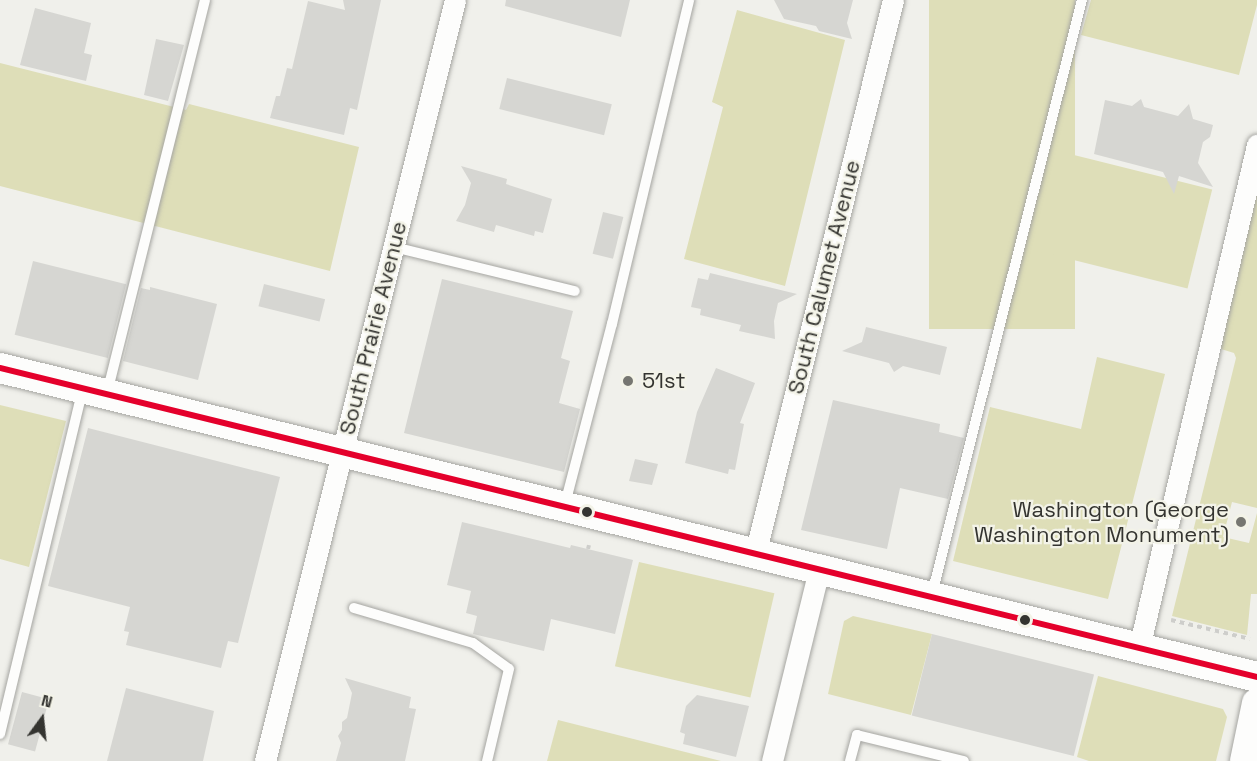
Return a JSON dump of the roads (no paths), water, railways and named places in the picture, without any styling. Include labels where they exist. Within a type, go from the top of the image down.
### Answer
[{"type":"main road","points":[[0,368],[1257,677]]},
{"type":"main road","points":[[1245,761],[1257,703]]},
{"type":"street","name":"South Prairie Avenue","points":[[265,761],[455,0]]},
{"type":"street","name":"South Calumet Avenue","points":[[755,554],[893,0]]},
{"type":"street","points":[[1139,648],[1257,145]]},
{"type":"street","points":[[772,761],[819,570]]},
{"type":"lane","points":[[0,734],[205,0]]},
{"type":"lane","points":[[564,507],[615,312],[689,0]]},
{"type":"lane","points":[[931,597],[1082,0]]},
{"type":"lane","points":[[393,247],[575,291]]},
{"type":"lane","points":[[354,608],[473,643],[509,669],[487,761]]},
{"type":"lane","points":[[850,761],[857,735],[964,761]]},
{"type":"place","name":"51st","points":[[628,381]]},
{"type":"place","name":"Washington (George Washington Monument)","points":[[1241,522]]}]
